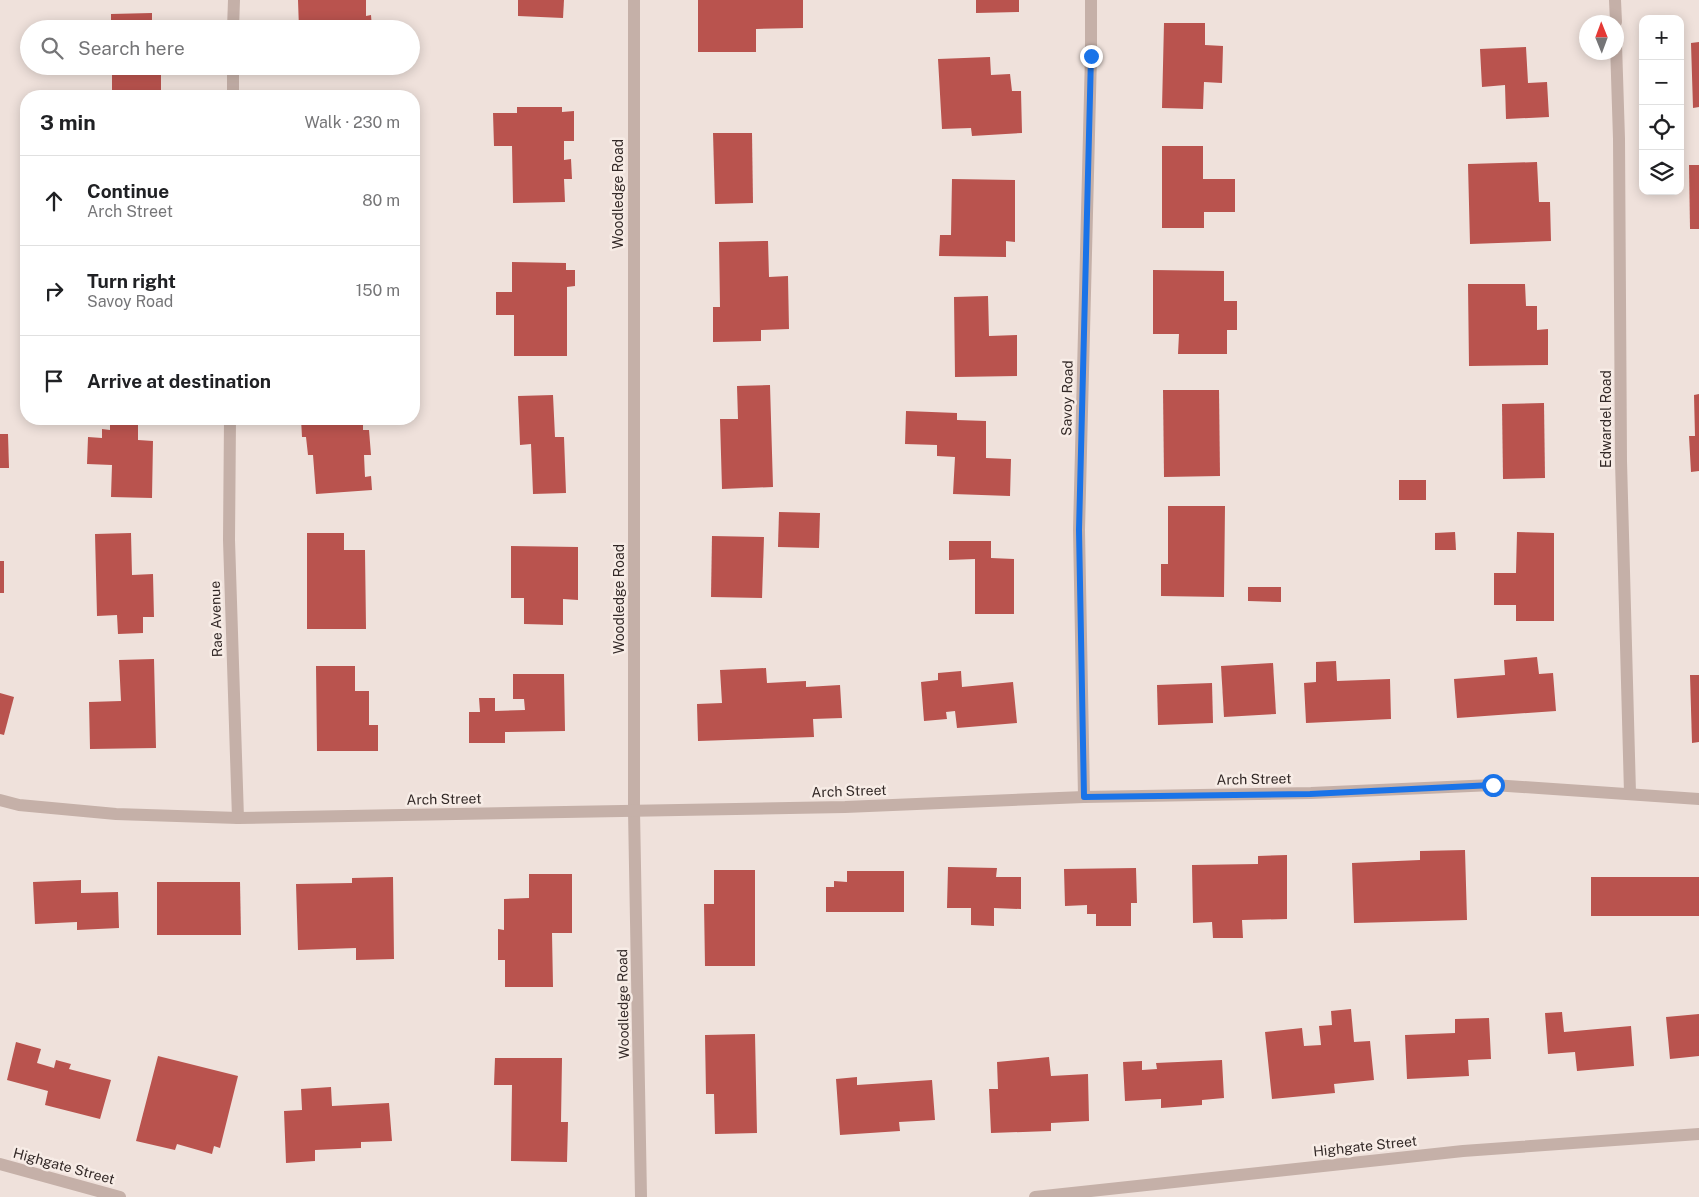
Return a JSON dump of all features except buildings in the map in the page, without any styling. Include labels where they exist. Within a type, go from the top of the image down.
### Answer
[{"type":"street","points":[[233,20],[234,0]]},
{"type":"street","name":"Woodledge Road","points":[[634,0],[634,811],[641,1197]]},
{"type":"street","name":"Savoy Road","points":[[1084,797],[1079,530],[1091,0]]},
{"type":"street","points":[[1615,0],[1616,15]]},
{"type":"street","name":"Edwardel Road","points":[[1617,60],[1619,139],[1621,461],[1630,793]]},
{"type":"street","points":[[233,75],[233,90]]},
{"type":"street","name":"Rae Avenue","points":[[230,425],[229,540],[238,818]]},
{"type":"street","name":"Arch Street","points":[[0,800],[19,805],[116,814],[238,818],[845,807],[1084,797],[1310,794],[1493,785],[1699,799]]},
{"type":"street","name":"Highgate Street","points":[[1035,1197],[1463,1151],[1699,1134]]},
{"type":"street","name":"Highgate Street","points":[[0,1164],[120,1197]]},
{"type":"route","points":[[1091,56],[1079,530],[1084,797],[1310,794],[1493,785]]}]
